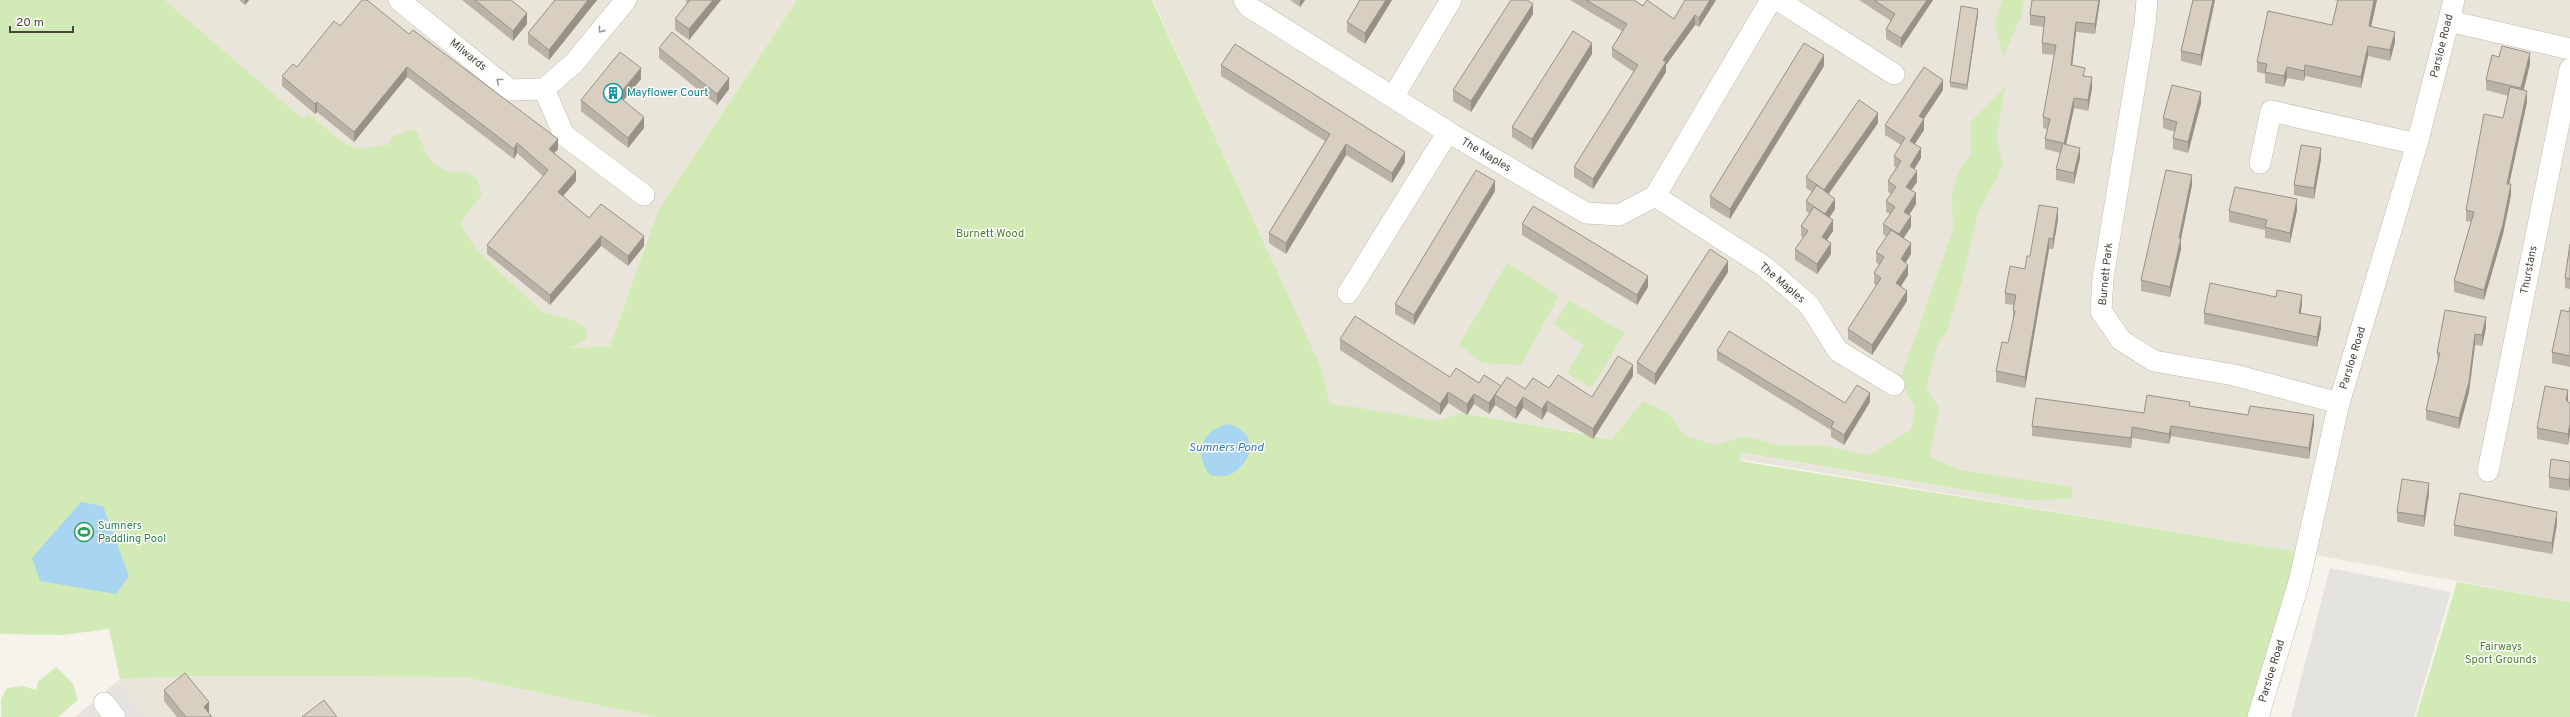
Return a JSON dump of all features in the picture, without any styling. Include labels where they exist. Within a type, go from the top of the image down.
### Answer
[{"type":"street","name":"Milwards","points":[[399,0],[510,90],[544,89]]},
{"type":"street","points":[[626,0],[574,62],[544,89],[564,135],[644,195]]},
{"type":"street","name":"The Maples","points":[[1244,0],[1248,6],[1448,132],[1586,213],[1619,215],[1655,196],[1765,266],[1809,305],[1838,350],[1894,385]]},
{"type":"street","points":[[1392,97],[1451,0]]},
{"type":"street","points":[[1655,196],[1771,0]]},
{"type":"street","points":[[1778,0],[1894,74]]},
{"type":"street","name":"Burnett Park","points":[[2147,0],[2146,24],[2103,278],[2101,311],[2121,340],[2154,361],[2234,375],[2339,403]]},
{"type":"street","name":"Parsloe Road","points":[[2258,717],[2299,582],[2339,403],[2417,144],[2454,0]]},
{"type":"street","points":[[2449,21],[2570,48]]},
{"type":"street","name":"Thurstans","points":[[2488,471],[2570,68]]},
{"type":"street","points":[[2260,163],[2271,111],[2417,144]]},
{"type":"street","points":[[1348,293],[1448,132]]},
{"type":"shaded area","points":[[165,0],[797,0],[660,209],[610,346],[568,348]]},
{"type":"shaded area","points":[[1153,0],[2570,0],[2570,602],[2299,552],[1461,413],[1439,423],[1330,403],[1321,370]]},
{"type":"shaded area","points":[[2330,568],[2451,592],[2414,717],[2291,717]]},
{"type":"shaded area","points":[[197,676],[464,677],[655,717],[75,717],[120,679]]},
{"type":"shaded area","points":[[118,685],[145,717],[77,716]]},
{"type":"green space","name":"Burnett Wood","points":[[0,0],[165,0],[303,119],[309,114],[345,144],[361,149],[385,145],[388,146],[393,136],[414,129],[430,160],[435,164],[445,170],[468,172],[477,179],[482,195],[460,223],[476,249],[542,312],[573,320],[586,329],[586,339],[570,348],[610,346],[659,209],[797,0],[1152,0],[1320,365],[1330,403],[1438,421],[1461,413],[1612,439],[1643,401],[1668,413],[1685,436],[1716,445],[1744,436],[1779,445],[1820,445],[1869,455],[1911,430],[1915,407],[1900,380],[1953,230],[1952,194],[1959,170],[1971,155],[1971,122],[2005,87],[1996,138],[2003,166],[1978,212],[1962,281],[1947,331],[1937,346],[1926,388],[1939,408],[1930,457],[1959,470],[2073,487],[2071,499],[2026,500],[1741,452],[1740,461],[2305,553],[2262,717],[655,717],[464,677],[197,676],[120,679],[109,629],[62,635],[0,634]]},
{"type":"green space","points":[[2002,0],[2024,0],[2022,14],[2003,57],[1995,25]]},
{"type":"green space","points":[[1507,263],[1559,296],[1521,365],[1482,363],[1459,345]]},
{"type":"green space","points":[[1569,300],[1625,333],[1591,388],[1567,373],[1584,345],[1554,324]]},
{"type":"green space","name":"Fairways Sport Grounds","points":[[2457,582],[2570,602],[2570,717],[2416,717]]},
{"type":"green space","points":[[56,667],[73,684],[78,700],[58,717],[1,717],[1,699],[7,688],[23,686],[36,690],[38,682]]},
{"type":"water","name":"Sumners Pond","points":[[1227,424],[1237,427],[1249,440],[1250,447],[1248,455],[1238,470],[1229,475],[1210,475],[1202,460],[1202,445],[1211,432],[1218,427]]},
{"type":"water","name":"Sumners Paddling Pool","points":[[81,502],[103,506],[129,576],[116,594],[40,581],[32,558]]},
{"type":"building","points":[[362,0],[367,0],[409,34],[413,30],[558,139],[549,149],[576,171],[558,192],[589,218],[601,204],[644,236],[628,256],[601,236],[550,295],[487,245],[548,170],[517,143],[514,149],[407,67],[354,132],[317,102],[315,104],[282,76],[293,64],[297,67],[334,21],[340,26]]},
{"type":"building","points":[[475,0],[511,0],[527,13],[513,31]]},
{"type":"building","points":[[555,0],[588,0],[549,50],[528,33]]},
{"type":"building","points":[[690,0],[713,0],[689,29],[675,19]]},
{"type":"building","points":[[1360,0],[1386,0],[1365,33],[1347,22]]},
{"type":"building","points":[[1511,0],[1527,0],[1533,4],[1471,101],[1453,90]]},
{"type":"building","points":[[1586,0],[1634,0],[1643,6],[1647,0],[1674,19],[1685,0],[1710,0],[1699,18],[1695,15],[1663,60],[1666,62],[1593,179],[1574,167],[1638,65],[1612,48],[1627,24]]},
{"type":"building","points":[[1874,0],[1927,0],[1901,38],[1886,29],[1895,14]]},
{"type":"building","points":[[2032,0],[2099,0],[2095,24],[2076,22],[2071,65],[2085,68],[2083,76],[2092,77],[2088,100],[2074,98],[2064,144],[2080,148],[2074,173],[2056,169],[2063,143],[2045,139],[2050,119],[2043,117],[2056,45],[2042,43],[2045,17],[2030,15]]},
{"type":"building","points":[[2193,0],[2213,0],[2201,55],[2181,51]]},
{"type":"building","points":[[2338,0],[2374,0],[2369,26],[2395,32],[2390,50],[2368,46],[2361,77],[2305,65],[2304,71],[2287,67],[2284,76],[2265,72],[2267,64],[2257,62],[2268,11],[2332,25]]},
{"type":"building","points":[[1961,6],[1978,9],[1967,85],[1950,82]]},
{"type":"building","points":[[1573,31],[1592,43],[1532,139],[1512,127]]},
{"type":"building","points":[[672,32],[729,78],[717,94],[659,48]]},
{"type":"building","points":[[1804,43],[1824,55],[1730,209],[1710,196]]},
{"type":"building","points":[[1235,44],[1405,152],[1392,173],[1346,144],[1286,243],[1269,233],[1330,134],[1221,65]]},
{"type":"building","points":[[2502,46],[2530,53],[2521,88],[2486,80],[2492,55],[2499,57]]},
{"type":"building","name":"Mayflower Court","points":[[620,52],[641,68],[618,96],[644,117],[628,138],[581,100]]},
{"type":"building","points":[[1924,67],[1943,80],[1919,116],[1924,119],[1910,141],[1921,148],[1910,166],[1917,171],[1906,187],[1916,193],[1904,212],[1911,216],[1899,234],[1883,224],[1895,207],[1886,201],[1896,187],[1888,181],[1901,161],[1894,156],[1905,138],[1885,125]]},
{"type":"building","points":[[2172,85],[2201,92],[2188,142],[2173,138],[2177,122],[2163,118]]},
{"type":"building","points":[[2510,87],[2527,91],[2507,184],[2511,184],[2503,224],[2484,290],[2454,281],[2474,212],[2466,210],[2484,114],[2503,118]]},
{"type":"building","points":[[1859,100],[1878,113],[1824,190],[1806,177]]},
{"type":"building","points":[[2301,145],[2321,148],[2314,188],[2294,185]]},
{"type":"building","points":[[1476,170],[1495,181],[1414,315],[1395,304]]},
{"type":"building","points":[[2166,170],[2192,175],[2179,238],[2181,238],[2170,287],[2141,280]]},
{"type":"building","points":[[1817,185],[1835,199],[1825,214],[1806,201]]},
{"type":"building","points":[[2235,187],[2297,199],[2290,233],[2265,227],[2267,220],[2229,211]]},
{"type":"building","points":[[2039,205],[2058,208],[2053,239],[2049,238],[2025,377],[1996,371],[2002,342],[2008,343],[2015,311],[2013,310],[2016,295],[2005,293],[2010,266],[2025,269],[2027,256],[2030,256]]},
{"type":"building","points":[[1533,206],[1648,276],[1637,295],[1522,224]]},
{"type":"building","points":[[1814,207],[1833,220],[1822,237],[1831,243],[1817,264],[1795,249],[1808,231],[1801,226]]},
{"type":"building","points":[[1891,230],[1911,243],[1901,259],[1908,265],[1896,283],[1907,291],[1872,345],[1848,329],[1881,278],[1874,273],[1884,257],[1876,252]]},
{"type":"building","points":[[2570,244],[2570,279],[2565,278]]},
{"type":"building","points":[[1710,249],[1728,261],[1655,374],[1637,362]]},
{"type":"building","points":[[2210,283],[2276,297],[2277,290],[2302,295],[2299,313],[2321,317],[2317,337],[2204,313]]},
{"type":"building","points":[[2570,307],[2570,356],[2552,352],[2561,310],[2569,312]]},
{"type":"building","points":[[2445,310],[2486,317],[2482,335],[2475,334],[2469,382],[2459,418],[2426,410],[2440,353],[2437,353]]},
{"type":"building","points":[[1355,316],[1450,377],[1456,368],[1479,383],[1484,375],[1501,386],[1489,403],[1474,394],[1467,404],[1448,392],[1440,404],[1340,339]]},
{"type":"building","points":[[1729,331],[1845,403],[1857,385],[1870,393],[1844,435],[1831,427],[1834,422],[1717,351]]},
{"type":"building","points":[[1618,356],[1633,365],[1593,429],[1547,401],[1542,409],[1523,397],[1516,408],[1495,395],[1507,377],[1525,389],[1533,378],[1549,388],[1558,375],[1592,397]]},
{"type":"building","points":[[2545,386],[2568,390],[2566,400],[2570,403],[2570,423],[2568,434],[2537,428]]},
{"type":"building","points":[[2147,395],[2190,402],[2189,406],[2248,415],[2250,406],[2314,415],[2309,448],[2171,426],[2169,434],[2132,427],[2131,438],[2032,426],[2036,398],[2144,413]]},
{"type":"building","points":[[2551,459],[2570,462],[2569,480],[2549,477]]},
{"type":"building","points":[[2402,479],[2429,483],[2424,516],[2397,512]]},
{"type":"building","points":[[2460,493],[2557,512],[2552,543],[2454,525]]},
{"type":"building","points":[[185,673],[209,702],[204,707],[212,717],[186,717],[164,690]]},
{"type":"building","points":[[324,700],[337,717],[302,717]]},
{"type":"place","name":"Mayflower Court","points":[[613,93]]},
{"type":"place","name":"Sumners Paddling Pool","points":[[84,532]]}]
